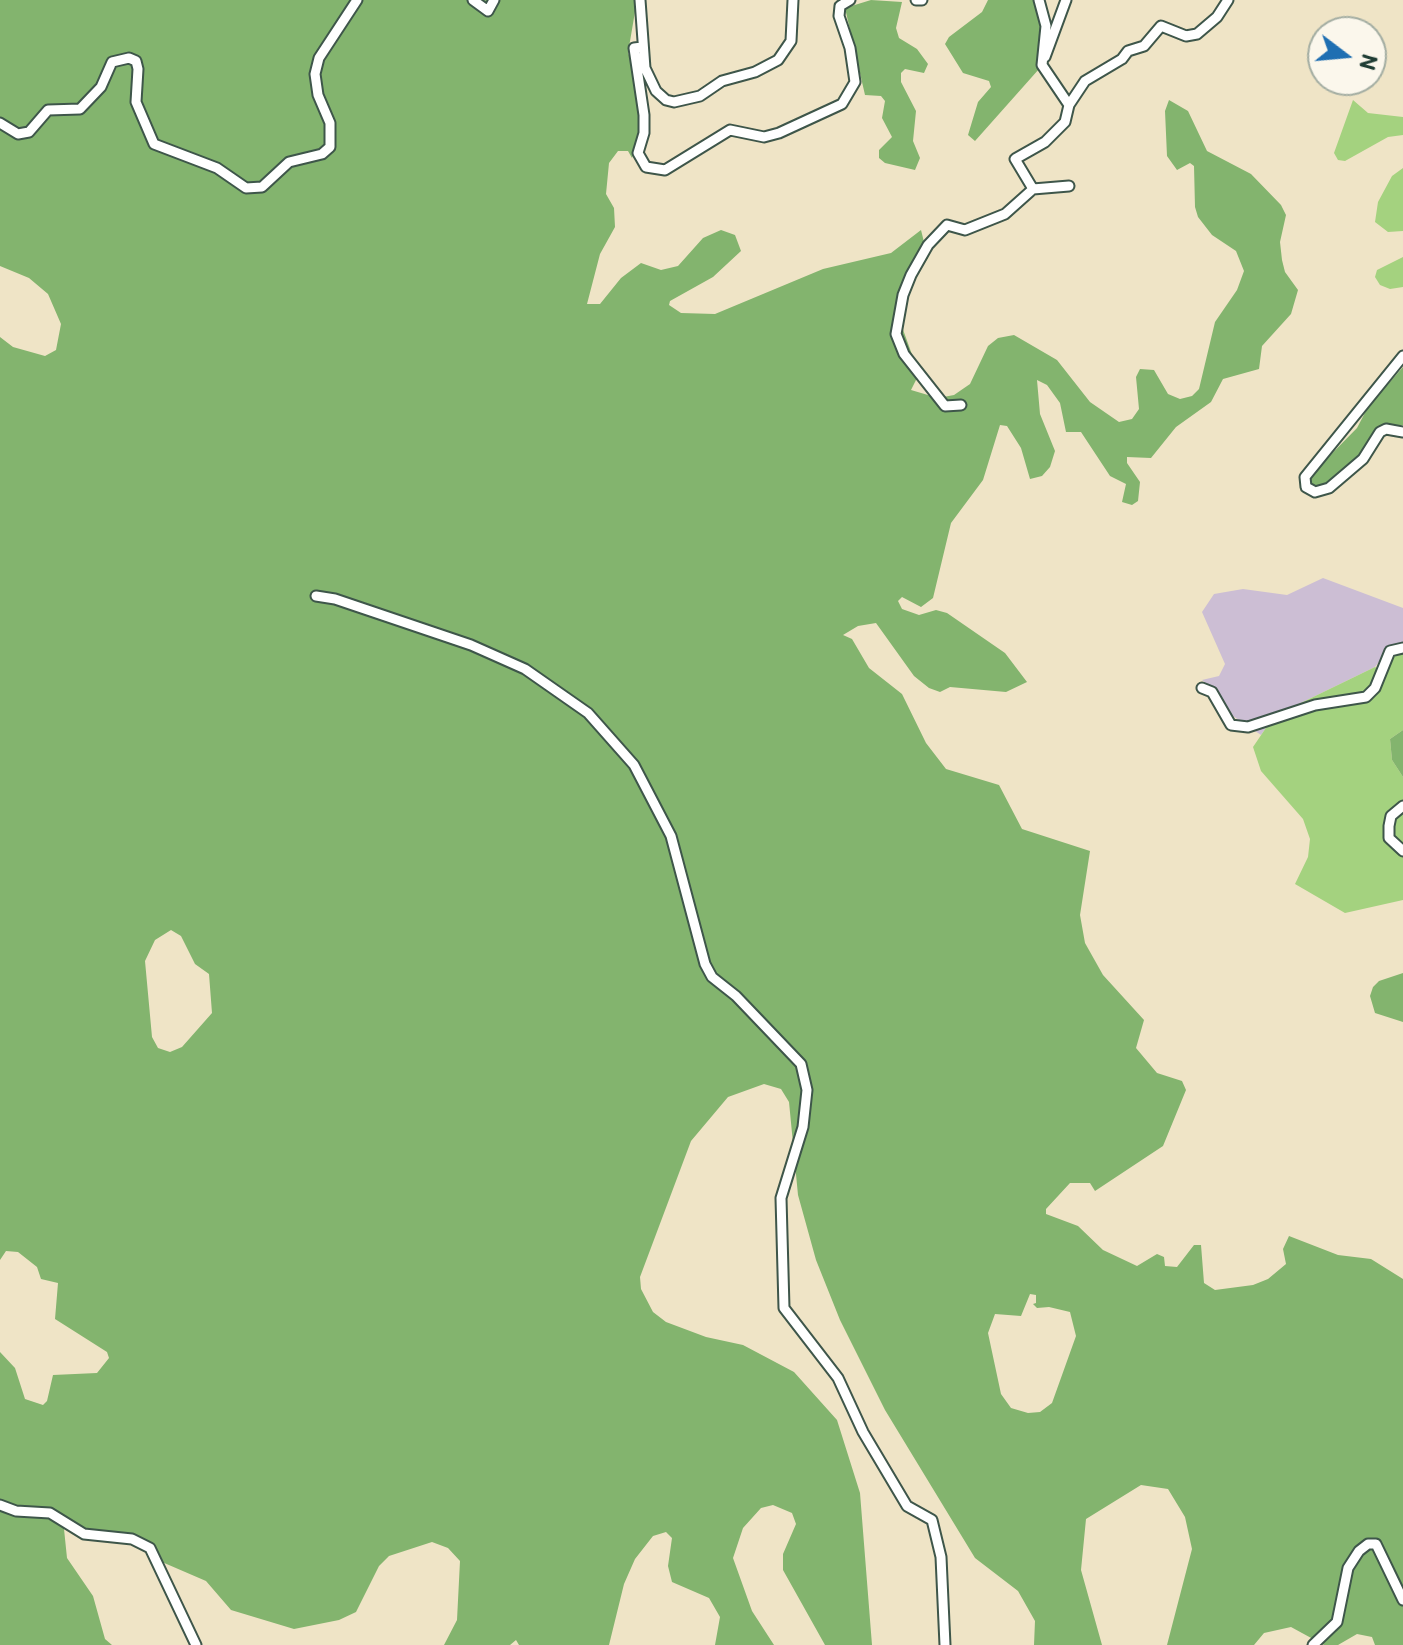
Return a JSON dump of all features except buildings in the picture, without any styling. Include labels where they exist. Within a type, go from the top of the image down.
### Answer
[{"type":"street","points":[[0,123],[18,134],[29,132],[48,110],[80,109],[101,87],[112,62],[129,58],[136,61],[136,102],[154,144],[217,168],[246,188],[262,187],[289,162],[322,154],[330,147],[330,123],[318,95],[315,74],[319,58],[357,0]]},
{"type":"street","points":[[473,0],[488,11],[494,0]]},
{"type":"street","points":[[640,0],[645,68],[656,91],[666,100],[700,96],[722,81],[755,72],[778,60],[791,41],[793,0]]},
{"type":"street","points":[[642,47],[634,48],[644,115],[644,133],[638,153],[646,167],[665,170],[730,130],[764,137],[842,104],[855,82],[839,16],[840,6],[850,0]]},
{"type":"street","points":[[1039,0],[1046,26],[1042,65],[1069,105]]},
{"type":"street","points":[[1042,65],[1066,0]]},
{"type":"street","points":[[1033,189],[1015,159],[1065,122],[1069,105],[1085,81],[1122,59],[1128,51],[1144,46],[1155,29],[1161,26],[1186,36],[1197,34],[1217,17],[1228,0]]},
{"type":"street","points":[[961,405],[945,406],[904,354],[896,334],[903,295],[928,245],[947,225],[965,230],[1005,214],[1033,189],[1069,186]]},
{"type":"street","points":[[1403,356],[1305,477],[1306,487],[1315,492],[1329,488],[1363,459],[1380,432],[1386,429],[1403,432]]},
{"type":"street","points":[[316,596],[335,599],[471,645],[525,669],[588,713],[634,765],[671,836],[705,964],[712,977],[736,996],[801,1064],[807,1090],[803,1127],[781,1198],[784,1308],[838,1378],[863,1432],[907,1506],[932,1520],[941,1557],[945,1645]]},
{"type":"street","points":[[1202,688],[1212,692],[1231,725],[1248,727],[1315,705],[1349,703],[1366,697],[1375,688],[1382,664],[1390,651],[1403,648]]},
{"type":"street","points":[[1403,806],[1391,816],[1389,826],[1389,838],[1403,851]]},
{"type":"street","points":[[0,1505],[16,1511],[50,1513],[84,1534],[132,1539],[150,1548],[196,1645]]},
{"type":"street","points":[[1313,1645],[1337,1622],[1348,1568],[1359,1551],[1368,1544],[1376,1544],[1403,1600]]},
{"type":"shaded area","points":[[1323,578],[1403,608],[1403,645],[1390,647],[1375,667],[1274,716],[1261,735],[1233,716],[1218,693],[1202,680],[1219,676],[1225,664],[1202,612],[1214,594],[1243,589],[1287,595]]},
{"type":"green space","points":[[0,0],[637,0],[628,53],[641,79],[642,122],[632,158],[628,151],[618,151],[609,163],[606,194],[614,208],[615,227],[600,254],[587,304],[600,304],[621,278],[641,263],[661,270],[678,266],[703,238],[721,230],[735,235],[741,251],[713,277],[670,301],[669,305],[681,313],[715,314],[823,269],[891,253],[921,230],[928,258],[912,282],[901,324],[919,374],[911,390],[938,398],[954,395],[970,384],[988,346],[998,338],[1014,335],[1057,360],[1090,402],[1119,422],[1132,419],[1139,409],[1136,377],[1140,369],[1154,370],[1168,394],[1180,399],[1192,396],[1199,389],[1215,322],[1237,290],[1244,271],[1236,251],[1212,235],[1198,217],[1194,166],[1190,163],[1177,170],[1167,156],[1165,111],[1169,100],[1188,111],[1207,151],[1251,174],[1281,205],[1286,215],[1280,242],[1282,260],[1285,272],[1298,290],[1291,314],[1262,346],[1259,369],[1223,379],[1211,402],[1176,427],[1151,458],[1127,457],[1127,463],[1140,482],[1138,501],[1132,505],[1122,502],[1126,484],[1110,476],[1081,432],[1066,432],[1060,403],[1047,385],[1037,380],[1040,414],[1055,451],[1050,467],[1042,476],[1030,479],[1021,448],[1007,426],[1000,425],[983,480],[951,523],[933,598],[921,607],[902,597],[898,601],[902,609],[919,615],[936,610],[947,613],[1005,653],[1027,682],[1006,692],[950,687],[940,692],[914,676],[876,623],[858,626],[843,635],[852,639],[869,668],[902,694],[926,743],[946,769],[999,785],[1022,829],[1090,851],[1080,915],[1085,943],[1103,975],[1144,1020],[1136,1048],[1157,1073],[1182,1081],[1186,1090],[1163,1146],[1095,1191],[1090,1183],[1070,1183],[1046,1209],[1046,1214],[1078,1226],[1103,1250],[1137,1266],[1157,1254],[1164,1257],[1165,1266],[1177,1267],[1194,1245],[1201,1245],[1204,1283],[1215,1290],[1253,1285],[1268,1279],[1286,1264],[1283,1249],[1289,1236],[1338,1255],[1371,1259],[1403,1279],[1403,1645],[1375,1645],[1372,1637],[1357,1634],[1338,1645],[1324,1645],[1291,1627],[1264,1633],[1254,1645],[1167,1645],[1192,1549],[1185,1517],[1168,1489],[1141,1485],[1086,1519],[1081,1570],[1102,1645],[1034,1645],[1035,1621],[1018,1591],[975,1558],[885,1410],[840,1320],[816,1260],[798,1195],[789,1102],[781,1089],[764,1084],[728,1097],[691,1141],[640,1277],[641,1289],[653,1312],[666,1322],[706,1337],[743,1345],[794,1372],[837,1420],[860,1493],[872,1645],[825,1645],[783,1570],[783,1554],[796,1524],[792,1513],[773,1505],[761,1508],[743,1528],[733,1558],[752,1611],[774,1645],[715,1645],[720,1617],[709,1598],[672,1582],[668,1566],[672,1538],[666,1532],[653,1536],[635,1559],[624,1584],[609,1645],[519,1645],[516,1640],[510,1645],[444,1645],[457,1620],[460,1561],[448,1548],[432,1542],[389,1556],[379,1566],[356,1612],[339,1620],[294,1629],[231,1610],[206,1581],[155,1559],[139,1536],[87,1532],[75,1526],[64,1529],[67,1558],[93,1596],[105,1639],[112,1645],[0,1645],[0,1352],[15,1368],[25,1399],[43,1405],[47,1401],[53,1375],[97,1373],[109,1358],[107,1352],[55,1319],[58,1283],[41,1279],[37,1267],[18,1252],[6,1251],[0,1260],[0,337],[13,347],[45,356],[56,350],[61,324],[48,294],[29,278],[0,266]],"holes":[[[171,930],[181,936],[195,964],[209,974],[212,1013],[182,1047],[170,1052],[158,1048],[152,1037],[145,961],[155,940]],[[1030,1294],[1036,1295],[1036,1303],[1033,1304],[1037,1308],[1049,1307],[1070,1312],[1076,1336],[1052,1403],[1040,1412],[1028,1413],[1011,1408],[1001,1394],[988,1333],[995,1314],[1021,1316]]]},
{"type":"green space","points":[[871,0],[902,2],[896,28],[899,38],[917,49],[928,64],[924,73],[905,69],[901,73],[901,82],[916,111],[913,141],[920,158],[915,170],[885,163],[879,158],[879,150],[892,137],[882,118],[885,101],[881,96],[865,95],[845,8]]},
{"type":"green space","points":[[988,0],[1036,0],[1043,28],[1039,69],[975,141],[968,135],[978,102],[991,87],[989,81],[963,73],[945,44],[949,37],[982,12]]},
{"type":"green space","points":[[1353,100],[1368,113],[1403,117],[1403,135],[1388,137],[1345,161],[1338,160],[1334,153]]},
{"type":"green space","points":[[1403,168],[1403,231],[1388,232],[1375,222],[1378,202],[1392,176]]},
{"type":"green space","points":[[1403,257],[1403,287],[1390,289],[1380,285],[1375,277],[1377,270]]},
{"type":"green space","points":[[1403,367],[1403,425],[1378,431],[1361,458],[1321,488],[1307,486],[1307,479],[1357,428],[1368,407]]},
{"type":"green space","points":[[1403,650],[1403,730],[1390,739],[1392,760],[1403,777],[1403,900],[1345,913],[1295,884],[1308,857],[1310,839],[1303,819],[1261,771],[1253,747],[1274,716],[1375,667],[1382,671],[1388,658]]},
{"type":"green space","points":[[1403,730],[1403,777],[1392,760],[1390,739]]},
{"type":"green space","points":[[1403,973],[1403,1022],[1375,1013],[1370,996],[1379,981]]}]
